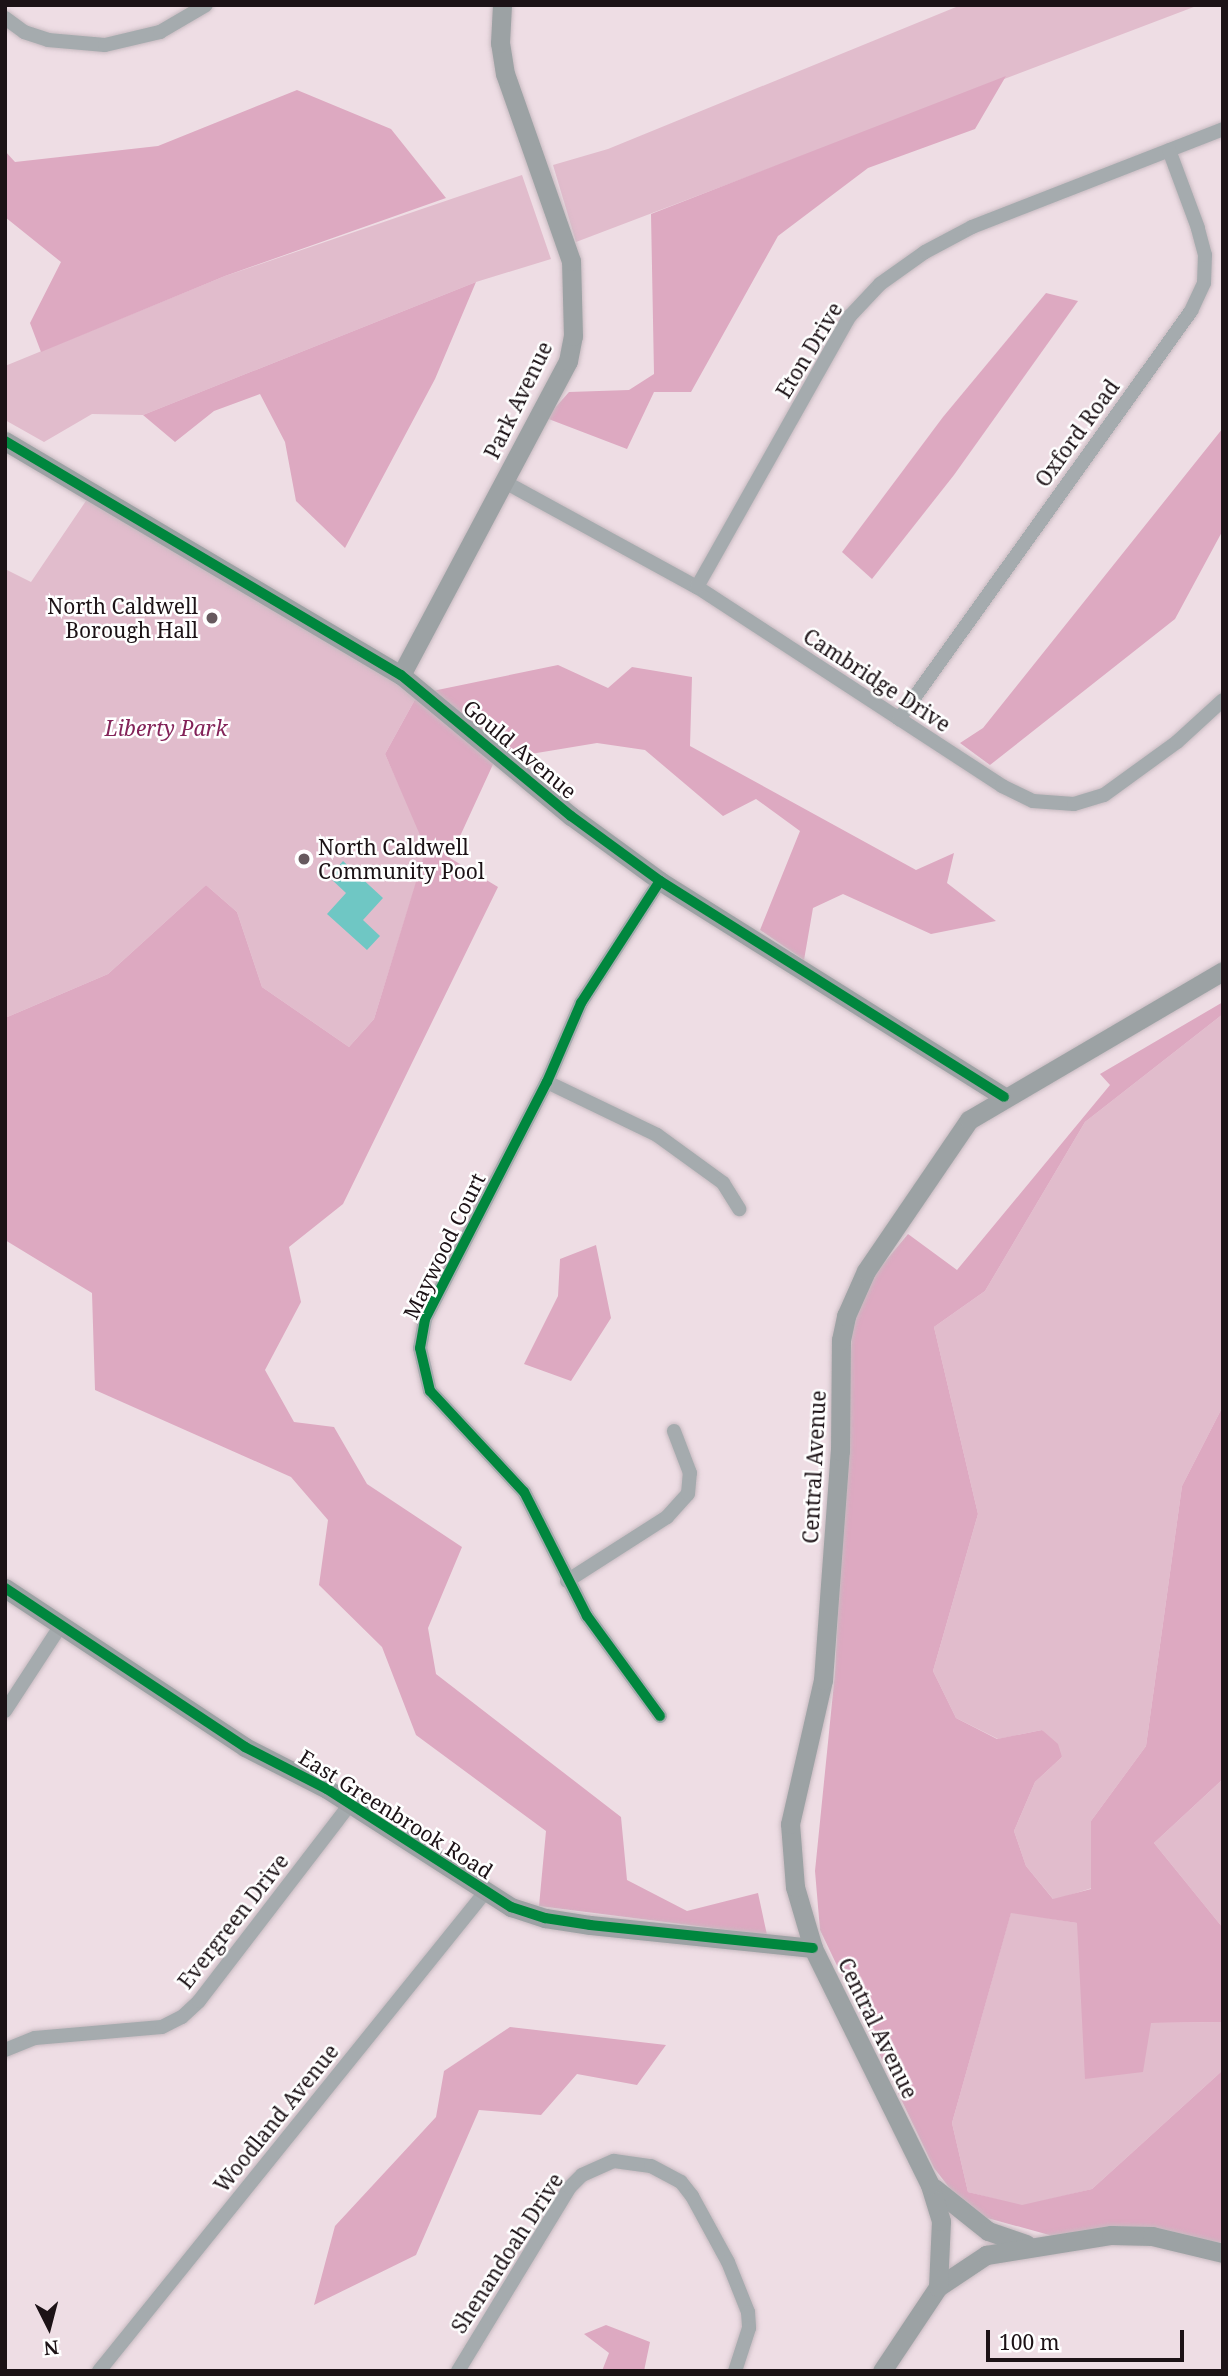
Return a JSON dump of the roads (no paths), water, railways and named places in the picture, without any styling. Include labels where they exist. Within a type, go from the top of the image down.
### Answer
[{"type":"street","points":[[5,18],[24,32],[48,40],[105,45],[160,32],[206,5]]},
{"type":"street","name":"Park Avenue","points":[[401,675],[568,360],[575,311],[566,237],[505,74],[500,43],[502,5]]},
{"type":"street","name":"Eton Drive","points":[[697,587],[850,316],[880,285],[925,252],[972,227],[1223,128]]},
{"type":"street","name":"Oxford Road","points":[[899,719],[1191,311],[1204,284],[1205,255],[1198,228],[1169,150]]},
{"type":"street","name":"Gould Avenue","points":[[5,441],[401,675],[571,816],[660,881],[1004,1097]]},
{"type":"street","name":"Cambridge Drive","points":[[503,481],[697,587],[1023,798],[1074,804],[1121,784],[1223,700]]},
{"type":"street","name":"Maywood Court","points":[[660,881],[581,1003],[547,1082],[425,1319],[420,1348],[430,1391],[524,1492],[544,1525],[567,1581],[660,1716]]},
{"type":"street","name":"Central Avenue","points":[[930,2185],[813,1948],[795,1887],[790,1824],[823,1680],[840,1451],[841,1340],[846,1317],[866,1271],[969,1120],[1004,1097],[1223,971]]},
{"type":"street","points":[[547,1082],[657,1135],[723,1183],[739,1209]]},
{"type":"street","points":[[567,1581],[667,1517],[688,1494],[688,1464],[674,1431]]},
{"type":"street","name":"East Greenbrook Road","points":[[5,1588],[245,1747],[350,1804],[511,1907],[545,1918],[813,1948]]},
{"type":"street","points":[[5,1711],[61,1625]]},
{"type":"street","name":"Evergreen Drive","points":[[5,2050],[35,2038],[162,2027],[182,2017],[199,2001],[350,1804]]},
{"type":"street","name":"Woodland Avenue","points":[[99,2371],[486,1891]]},
{"type":"street","name":"Shenandoah Drive","points":[[458,2371],[570,2187],[597,2166],[614,2161],[651,2166],[670,2174],[692,2196],[728,2262],[748,2312],[749,2328],[735,2371]]},
{"type":"street","points":[[930,2185],[950,2205],[988,2231],[1032,2246]]},
{"type":"street","points":[[930,2185],[941,2221],[938,2287]]},
{"type":"street","points":[[882,2371],[938,2287],[986,2255],[1032,2246],[1120,2235],[1152,2236],[1223,2253]]},
{"type":"water","points":[[343,861],[383,898],[363,920],[380,936],[367,950],[327,914],[346,893],[329,877]]},
{"type":"place","name":"North Caldwell Borough Hall","points":[[212,618]]},
{"type":"place","name":"North Caldwell Community Pool","points":[[304,859]]},
{"type":"park label","name":"Liberty Park","points":[[166,728]]}]
